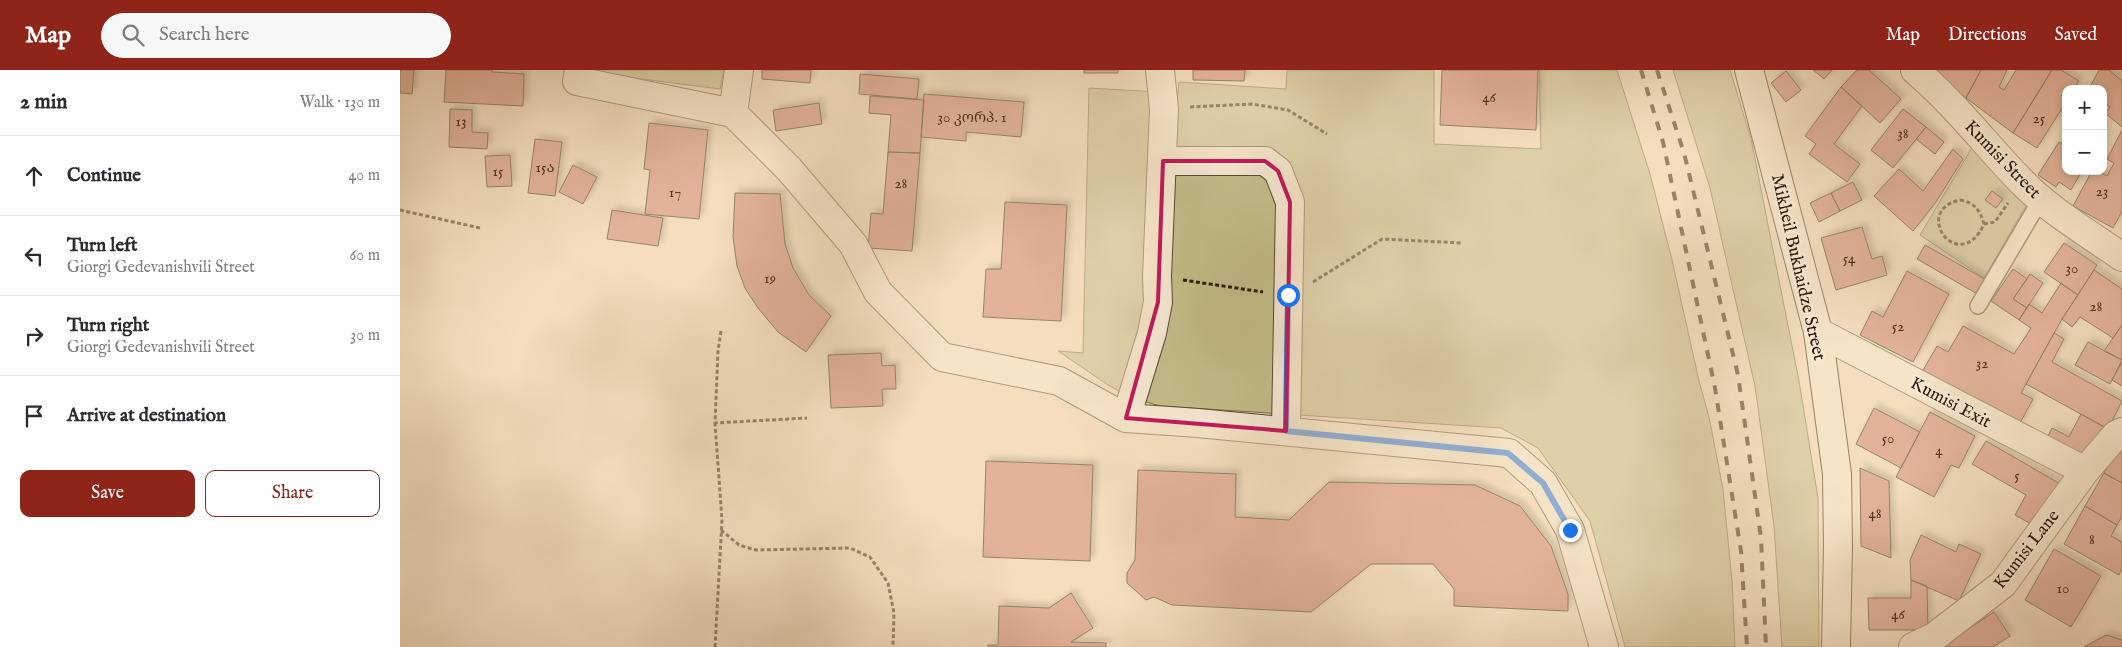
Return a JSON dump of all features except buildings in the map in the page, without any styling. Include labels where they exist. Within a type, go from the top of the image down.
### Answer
[{"type":"street","points":[[578,70],[577,81],[733,113],[789,169],[853,244],[878,292],[942,357],[1058,381],[1126,418],[1286,431],[1508,453],[1543,483],[1570,530],[1604,647]]},
{"type":"street","points":[[733,113],[739,70]]},
{"type":"street","points":[[1126,418],[1152,333],[1158,302],[1157,276],[1164,109],[1160,70]]},
{"type":"street","name":"Mikheil Bukhaidze Street","points":[[1749,70],[1818,332],[1837,474],[1836,647]]},
{"type":"street","name":"Kumisi Street","points":[[1914,70],[2031,190],[2122,257]]},
{"type":"street","points":[[1163,161],[1265,161],[1278,171],[1290,202],[1286,431]]},
{"type":"street","name":"Kumisi Exit","points":[[1818,332],[2085,471]]},
{"type":"street","name":"Kumisi Lane","points":[[1913,647],[1934,637],[2003,584],[2085,471],[2116,435],[2122,432]]},
{"type":"lane","points":[[1978,306],[2031,190]]},
{"type":"path","points":[[1164,109],[1252,104],[1288,110],[1327,134]]},
{"type":"path","points":[[1984,224],[1979,210],[1974,205],[1960,200],[1946,205],[1939,218],[1941,233],[1946,239],[1958,244],[1972,241],[1984,224],[1995,222],[2031,190]]},
{"type":"path","points":[[400,210],[480,228]]},
{"type":"path","points":[[715,647],[721,530],[716,422],[718,351],[721,331]]},
{"type":"path","points":[[716,422],[807,418]]},
{"type":"path","points":[[721,530],[739,545],[756,550],[850,548],[870,557],[888,583],[894,613],[893,647]]},
{"type":"highlighted area","points":[[1163,161],[1265,161],[1278,171],[1290,202],[1286,431],[1126,418],[1158,302]]},
{"type":"shaded area","points":[[587,70],[724,70],[720,89],[587,72]]},
{"type":"shaded area","points":[[1287,70],[1434,70],[1434,144],[1541,149],[1539,70],[1617,70],[1650,174],[1709,417],[1723,489],[1732,581],[1735,647],[1625,647],[1590,521],[1538,448],[1501,428],[1160,406],[1130,397],[1108,385],[1058,351],[1083,353],[1089,88],[1178,93],[1179,82],[1286,89]]},
{"type":"shaded area","points":[[1673,70],[1730,70],[1751,139],[1799,381],[1818,498],[1819,647],[1782,647],[1774,526],[1755,386],[1710,188]]},
{"type":"shaded area","points":[[1974,144],[2030,199],[1984,278],[1920,235]]},
{"type":"railway","points":[[1641,70],[1663,142],[1715,388],[1741,551],[1747,647]]},
{"type":"railway","points":[[1657,70],[1684,153],[1738,375],[1761,538],[1766,647]]},
{"type":"route","points":[[1288,295],[1286,431],[1508,453],[1543,483],[1570,530]]}]
